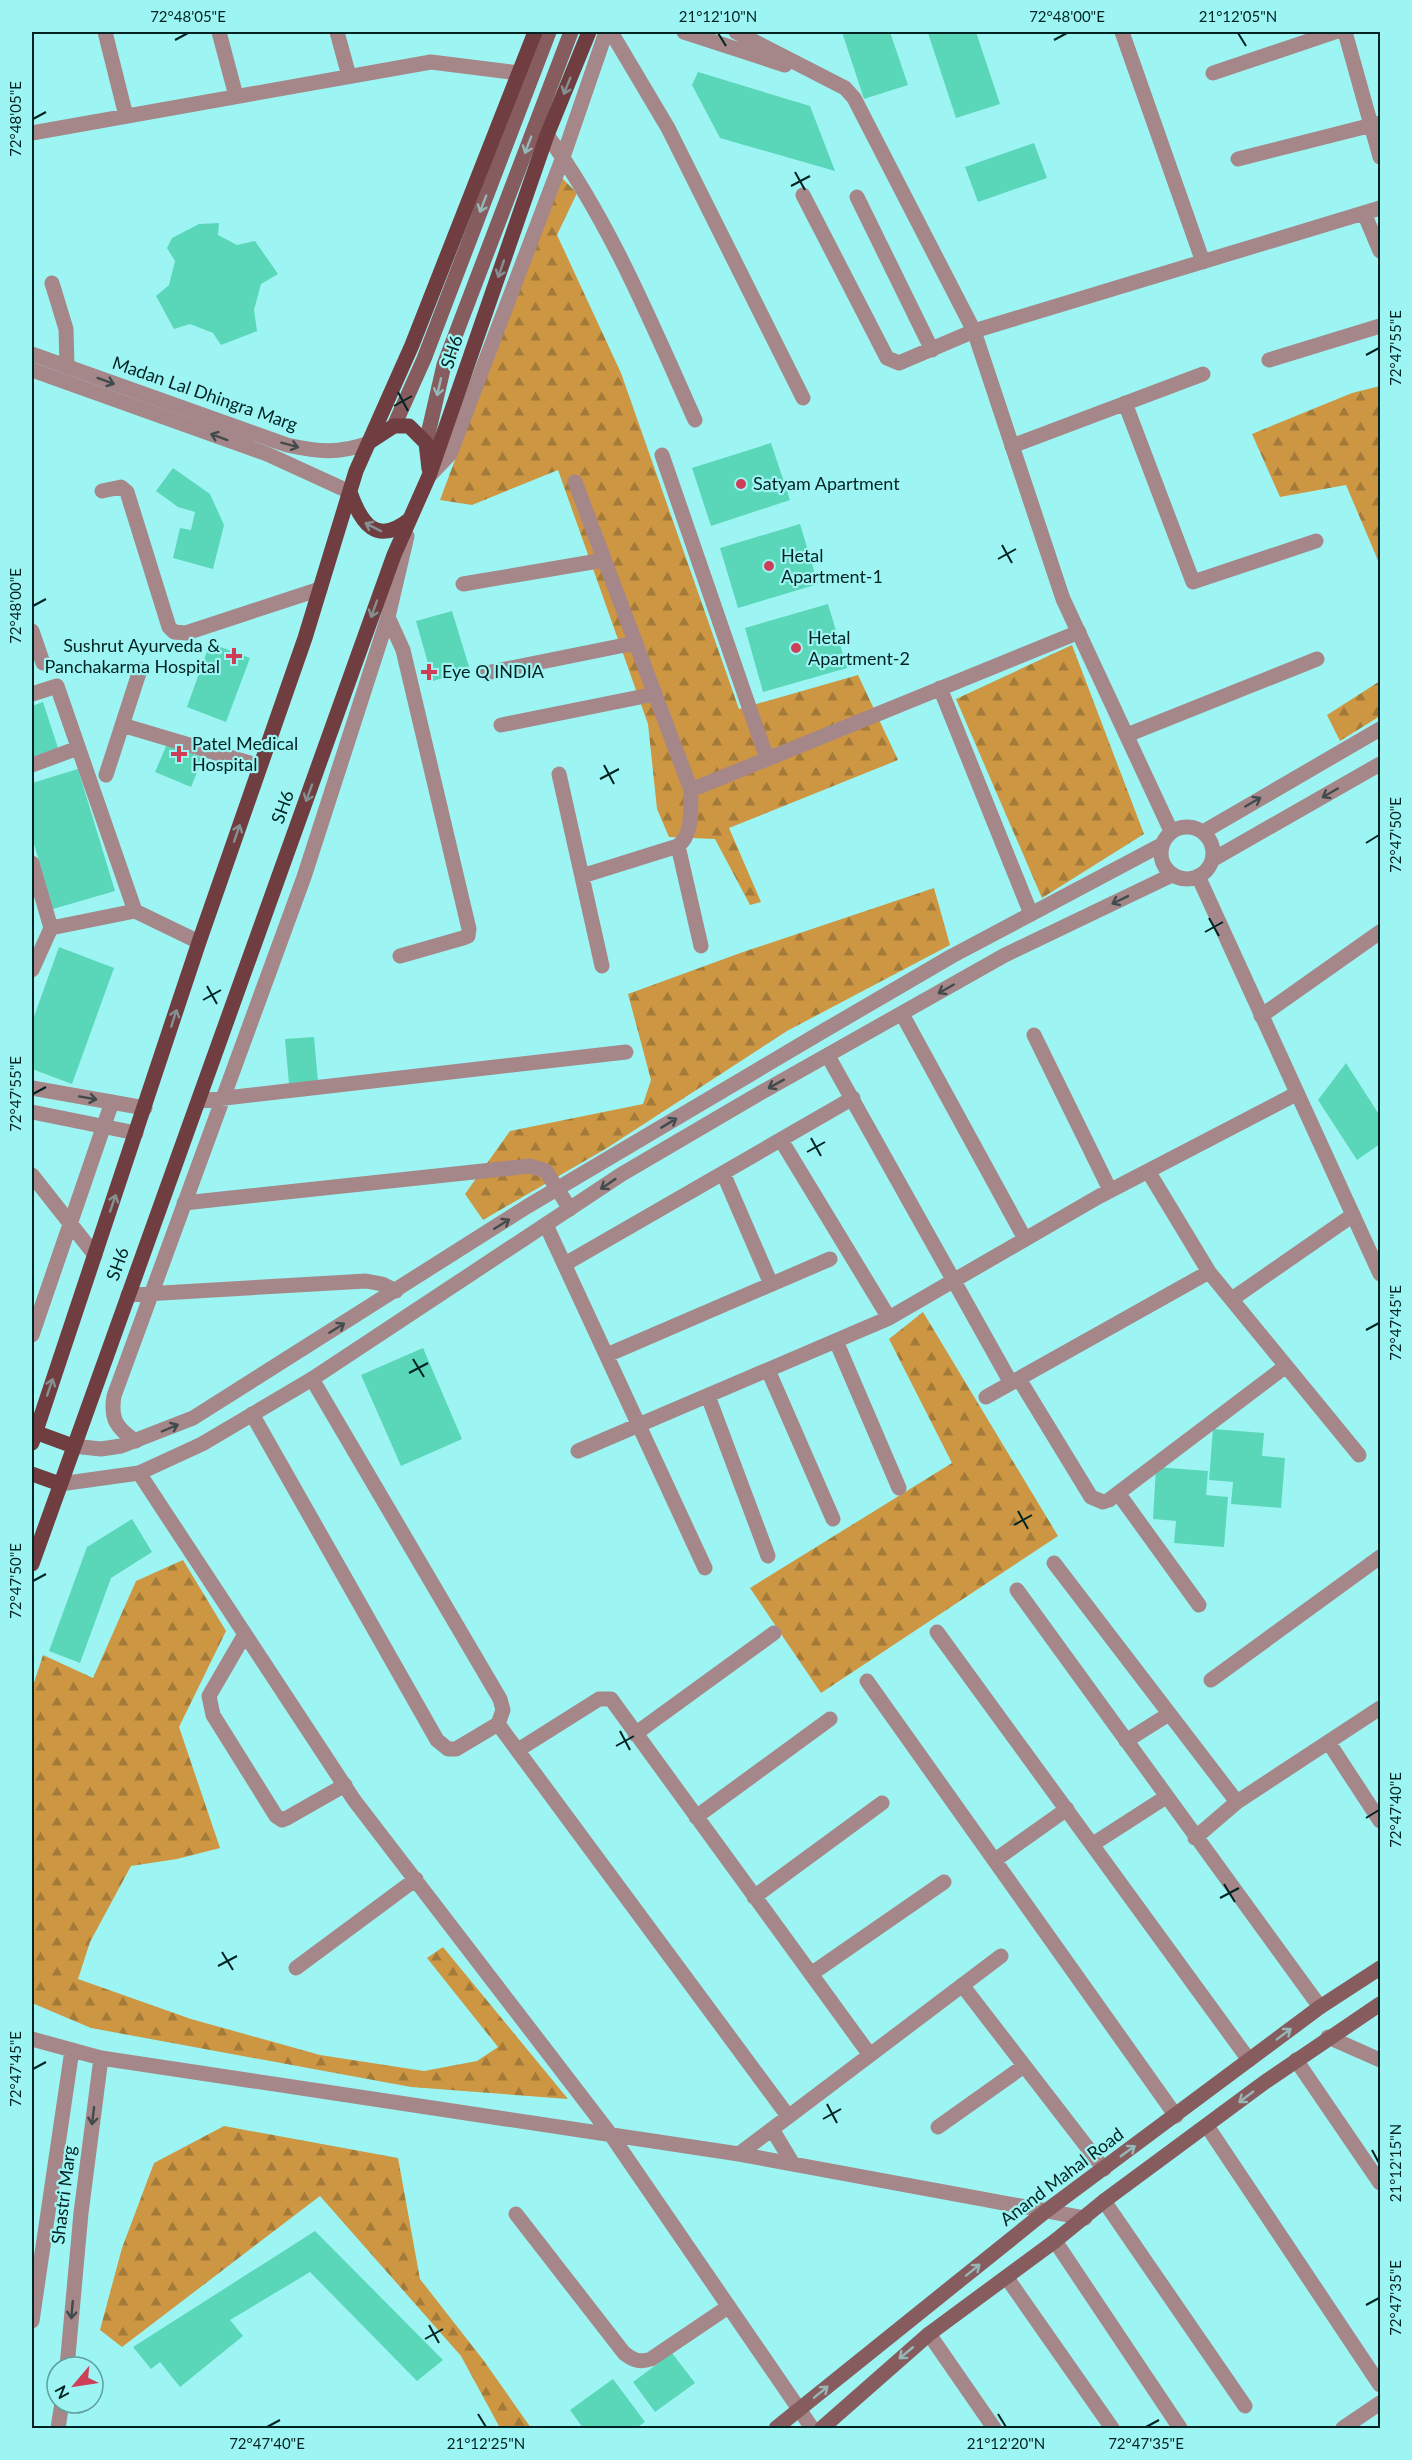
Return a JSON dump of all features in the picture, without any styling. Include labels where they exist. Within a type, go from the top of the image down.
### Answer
[{"type":"main road","points":[[73,1446],[33,1436],[320,589],[350,492],[412,345],[535,32]]},
{"type":"main road","points":[[369,443],[394,426],[424,359],[549,32]]},
{"type":"main road","points":[[429,476],[426,443],[444,365],[571,32]]},
{"type":"main road","name":"SH6","points":[[32,1564],[394,555],[429,476],[547,135],[589,32]]},
{"type":"main road","points":[[394,426],[409,426],[426,443]]},
{"type":"main road","points":[[350,492],[362,521],[373,530],[386,532],[397,530],[411,518]]},
{"type":"main road","points":[[32,1474],[60,1484]]},
{"type":"main road","name":"Anand Mahal Road","points":[[776,2428],[1047,2211],[1320,2007],[1380,1968]]},
{"type":"main road","points":[[822,2428],[929,2334],[1055,2241],[1104,2201],[1328,2037],[1380,2004]]},
{"type":"street","points":[[105,32],[126,116]]},
{"type":"street","points":[[219,32],[236,96]]},
{"type":"street","points":[[337,32],[349,76]]},
{"type":"street","points":[[429,476],[450,454],[608,32]]},
{"type":"street","points":[[608,32],[668,128],[803,398]]},
{"type":"street","points":[[684,32],[830,80]]},
{"type":"street","points":[[736,32],[845,88],[854,98],[974,331],[1063,598],[1171,831]]},
{"type":"street","points":[[1122,32],[1203,262]]},
{"type":"street","points":[[1213,72],[1335,32]]},
{"type":"street","points":[[1345,32],[1376,124],[1380,157]]},
{"type":"street","points":[[32,133],[430,62],[519,74]]},
{"type":"street","points":[[1238,159],[1376,124]]},
{"type":"street","points":[[547,135],[563,157],[626,266],[695,420]]},
{"type":"street","points":[[803,195],[887,358],[899,363],[974,331],[1380,208]]},
{"type":"street","points":[[857,196],[932,350]]},
{"type":"street","points":[[1364,213],[1380,251]]},
{"type":"street","points":[[52,283],[66,329],[67,367]]},
{"type":"street","points":[[1269,360],[1380,326]]},
{"type":"street","name":"Madan Lal Dhingra Marg","points":[[32,354],[287,445],[308,449],[345,451],[369,443]]},
{"type":"street","name":"Madan Lal Dhingra Marg","points":[[32,370],[267,454],[350,492]]},
{"type":"street","points":[[1012,446],[1203,374]]},
{"type":"street","points":[[1125,403],[1193,582],[1316,541]]},
{"type":"street","points":[[663,455],[767,759]]},
{"type":"street","points":[[574,482],[691,790],[689,828],[683,842],[678,846],[582,876]]},
{"type":"street","points":[[102,491],[121,487],[127,492],[169,627],[174,632],[186,633],[320,589]]},
{"type":"street","points":[[136,1441],[118,1428],[112,1418],[116,1388],[304,877],[388,616],[411,518]]},
{"type":"street","points":[[463,584],[604,560]]},
{"type":"street","points":[[388,616],[404,650],[469,929],[468,936],[463,938],[400,956]]},
{"type":"street","points":[[32,631],[43,663]]},
{"type":"street","points":[[691,790],[1078,632]]},
{"type":"street","points":[[486,673],[635,643]]},
{"type":"street","points":[[1127,735],[1317,659]]},
{"type":"street","points":[[106,775],[140,670]]},
{"type":"street","points":[[32,694],[57,686],[135,911]]},
{"type":"street","points":[[940,688],[1031,914]]},
{"type":"street","points":[[501,725],[655,694]]},
{"type":"street","points":[[122,725],[260,766]]},
{"type":"street","points":[[1203,832],[1380,729]]},
{"type":"street","points":[[32,765],[78,748]]},
{"type":"street","points":[[1161,845],[1162,861],[1172,875],[1180,878],[1198,876],[1205,871],[1212,860],[1380,764]]},
{"type":"street","points":[[559,774],[603,966]]},
{"type":"street","points":[[73,1446],[110,1449],[171,1428],[214,1406],[559,1188],[820,1033],[1031,914],[1161,845],[1171,831],[1187,826],[1203,832],[1212,847],[1212,860]]},
{"type":"street","points":[[678,846],[701,946]]},
{"type":"street","points":[[32,863],[51,928],[32,970]]},
{"type":"street","points":[[60,1484],[139,1473],[202,1444],[312,1379],[570,1209],[680,1140],[1005,955],[1172,875]]},
{"type":"street","points":[[1198,876],[1380,1274]]},
{"type":"street","points":[[51,928],[135,911],[199,942]]},
{"type":"street","points":[[1261,1016],[1380,932]]},
{"type":"street","points":[[902,1014],[1025,1239]]},
{"type":"street","points":[[1034,1035],[1110,1190]]},
{"type":"street","points":[[200,1101],[626,1052]]},
{"type":"street","points":[[828,1056],[1015,1381],[1091,1497],[1103,1502],[1118,1493],[1286,1366]]},
{"type":"street","points":[[32,1088],[145,1108]]},
{"type":"street","points":[[578,1451],[889,1318],[1110,1190],[1296,1094]]},
{"type":"street","points":[[565,1264],[853,1098]]},
{"type":"street","points":[[32,1335],[36,1307],[71,1225],[112,1102]]},
{"type":"street","points":[[32,1112],[136,1133]]},
{"type":"street","points":[[781,1140],[889,1318]]},
{"type":"street","points":[[184,1203],[530,1166],[546,1171],[559,1188],[570,1209]]},
{"type":"street","points":[[1148,1171],[1209,1272],[1359,1455]]},
{"type":"street","points":[[723,1173],[771,1284]]},
{"type":"street","points":[[32,1175],[95,1255]]},
{"type":"street","points":[[1232,1299],[1353,1215]]},
{"type":"street","points":[[546,1225],[705,1568]]},
{"type":"street","points":[[607,1355],[830,1259]]},
{"type":"street","points":[[986,1397],[1209,1272]]},
{"type":"street","points":[[128,1295],[366,1281],[382,1284],[396,1291]]},
{"type":"street","points":[[836,1341],[899,1488]]},
{"type":"street","points":[[768,1370],[832,1520]]},
{"type":"street","points":[[252,1414],[437,1740],[447,1749],[456,1749],[498,1724],[503,1710],[500,1699],[312,1379]]},
{"type":"street","points":[[708,1396],[768,1556]]},
{"type":"street","points":[[139,1473],[345,1785],[610,2135],[812,2428]]},
{"type":"street","points":[[1118,1493],[1199,1605]]},
{"type":"street","points":[[1211,1680],[1380,1557]]},
{"type":"street","points":[[1054,1563],[1237,1802]]},
{"type":"street","points":[[1017,1590],[1320,2007]]},
{"type":"street","points":[[937,1632],[1249,2060]]},
{"type":"street","points":[[635,1734],[774,1633]]},
{"type":"street","points":[[245,1634],[209,1696],[213,1715],[276,1816],[282,1820],[287,1818],[345,1785]]},
{"type":"street","points":[[867,1681],[1176,2116]]},
{"type":"street","points":[[518,1749],[605,1697],[611,1699],[870,2055]]},
{"type":"street","points":[[1195,1838],[1237,1802],[1380,1708]]},
{"type":"street","points":[[1126,1741],[1169,1714]]},
{"type":"street","points":[[696,1816],[830,1719]]},
{"type":"street","points":[[498,1724],[788,2116]]},
{"type":"street","points":[[1329,1743],[1380,1821]]},
{"type":"street","points":[[1093,1844],[1166,1797]]},
{"type":"street","points":[[754,1897],[882,1803]]},
{"type":"street","points":[[995,1860],[1067,1809]]},
{"type":"street","points":[[296,1968],[416,1880]]},
{"type":"street","points":[[811,1974],[944,1882]]},
{"type":"street","points":[[739,2154],[1001,1956]]},
{"type":"street","points":[[962,1985],[1104,2169]]},
{"type":"street","points":[[1328,2037],[1380,2060]]},
{"type":"street","points":[[32,2039],[101,2058],[739,2154],[1085,2218]]},
{"type":"street","name":"Shastri Marg","points":[[32,2321],[72,2050]]},
{"type":"street","name":"Shastri Marg","points":[[68,2355],[81,2213],[101,2058]]},
{"type":"street","points":[[1296,2060],[1380,2183]]},
{"type":"street","points":[[938,2127],[1024,2066]]},
{"type":"street","points":[[1207,2126],[1380,2385]]},
{"type":"street","points":[[772,2129],[793,2164]]},
{"type":"street","points":[[1104,2201],[1245,2406]]},
{"type":"street","points":[[516,2214],[624,2353],[633,2360],[643,2362],[651,2359],[728,2307]]},
{"type":"street","points":[[1055,2241],[1180,2428]]},
{"type":"street","points":[[1006,2278],[1112,2428]]},
{"type":"street","points":[[929,2334],[994,2428]]},
{"type":"street","points":[[1343,2428],[1380,2403]]},
{"type":"green space","points":[[561,177],[577,193],[557,235],[621,373],[739,709],[858,675],[898,760],[729,828],[761,902],[750,905],[715,839],[669,837],[657,809],[648,724],[558,470],[472,505],[440,500]]},
{"type":"green space","points":[[1380,386],[1380,565],[1346,485],[1280,497],[1252,434],[1352,393]]},
{"type":"green space","points":[[1072,645],[1144,834],[1042,898],[956,699]]},
{"type":"green space","points":[[1380,681],[1380,716],[1340,741],[1327,715]]},
{"type":"green space","points":[[934,888],[950,945],[787,1031],[607,1148],[483,1220],[465,1194],[510,1131],[643,1104],[651,1080],[628,994],[743,952]]},
{"type":"green space","points":[[923,1312],[1058,1536],[821,1693],[750,1588],[952,1463],[889,1339]]},
{"type":"green space","points":[[183,1560],[226,1631],[179,1727],[220,1848],[177,1859],[131,1866],[90,1942],[78,1979],[191,2019],[320,2055],[424,2071],[477,2061],[498,2047],[427,1958],[443,1947],[568,2099],[411,2087],[91,2028],[32,2003],[32,1689],[43,1655],[93,1678],[136,1581]]},
{"type":"green space","points":[[224,2126],[398,2158],[420,2279],[484,2361],[531,2428],[500,2428],[461,2356],[320,2196],[122,2347],[100,2330],[122,2248],[154,2163]]},
{"type":"building","points":[[842,32],[890,32],[908,85],[864,99]]},
{"type":"building","points":[[976,32],[1000,104],[956,118],[928,33]]},
{"type":"building","points":[[698,72],[810,106],[835,171],[720,138],[692,85]]},
{"type":"building","points":[[1034,143],[1047,178],[978,202],[965,167]]},
{"type":"building","points":[[219,223],[218,235],[237,245],[255,241],[278,274],[261,284],[254,310],[257,331],[221,345],[213,333],[190,324],[174,329],[156,296],[169,285],[175,261],[167,248],[172,238],[199,224]]},
{"type":"building","name":"Satyam Apartment","points":[[771,443],[790,500],[711,526],[692,468]]},
{"type":"building","points":[[173,468],[210,494],[224,525],[213,569],[173,558],[180,528],[191,530],[195,512],[178,507],[156,491]]},
{"type":"building","name":"Hetal Apartment-1","points":[[800,524],[818,584],[738,608],[720,548]]},
{"type":"building","name":"Hetal Apartment-2","points":[[828,604],[847,668],[763,692],[745,628]]},
{"type":"building","points":[[452,611],[470,670],[433,681],[416,621]]},
{"type":"building","points":[[210,643],[250,658],[226,722],[187,707]]},
{"type":"building","points":[[43,702],[58,748],[32,757],[32,706]]},
{"type":"building","points":[[167,744],[203,758],[191,787],[155,772]]},
{"type":"building","points":[[78,769],[115,891],[53,909],[32,837],[32,783]]},
{"type":"building","points":[[59,947],[114,968],[72,1084],[32,1069],[32,1022]]},
{"type":"building","points":[[314,1037],[318,1082],[289,1084],[285,1039]]},
{"type":"building","points":[[1346,1063],[1380,1116],[1380,1144],[1357,1160],[1318,1100]]},
{"type":"building","points":[[423,1348],[462,1439],[401,1466],[361,1375]]},
{"type":"building","points":[[1213,1429],[1264,1433],[1262,1456],[1285,1458],[1281,1508],[1231,1504],[1233,1482],[1209,1480]]},
{"type":"building","points":[[1156,1467],[1208,1471],[1206,1495],[1228,1497],[1224,1547],[1174,1543],[1176,1521],[1153,1519]]},
{"type":"building","points":[[132,1519],[152,1552],[111,1578],[80,1663],[49,1651],[87,1547]]},
{"type":"building","points":[[315,2231],[443,2360],[417,2381],[310,2272],[230,2320],[243,2336],[180,2387],[160,2362],[151,2369],[133,2347]]},
{"type":"building","points":[[672,2353],[695,2383],[655,2412],[633,2382]]},
{"type":"building","points":[[613,2379],[645,2422],[636,2428],[583,2428],[570,2410]]},
{"type":"place","name":"Satyam Apartment","points":[[741,484]]},
{"type":"place","name":"Hetal Apartment-1","points":[[769,566]]},
{"type":"place","name":"Hetal Apartment-2","points":[[796,648]]},
{"type":"place","name":"Sushrut Ayurveda & Panchakarma Hospital","points":[[234,656]]},
{"type":"place","name":"Eye Q INDIA","points":[[429,672]]},
{"type":"place","name":"Patel Medical Hospital","points":[[179,754]]}]
